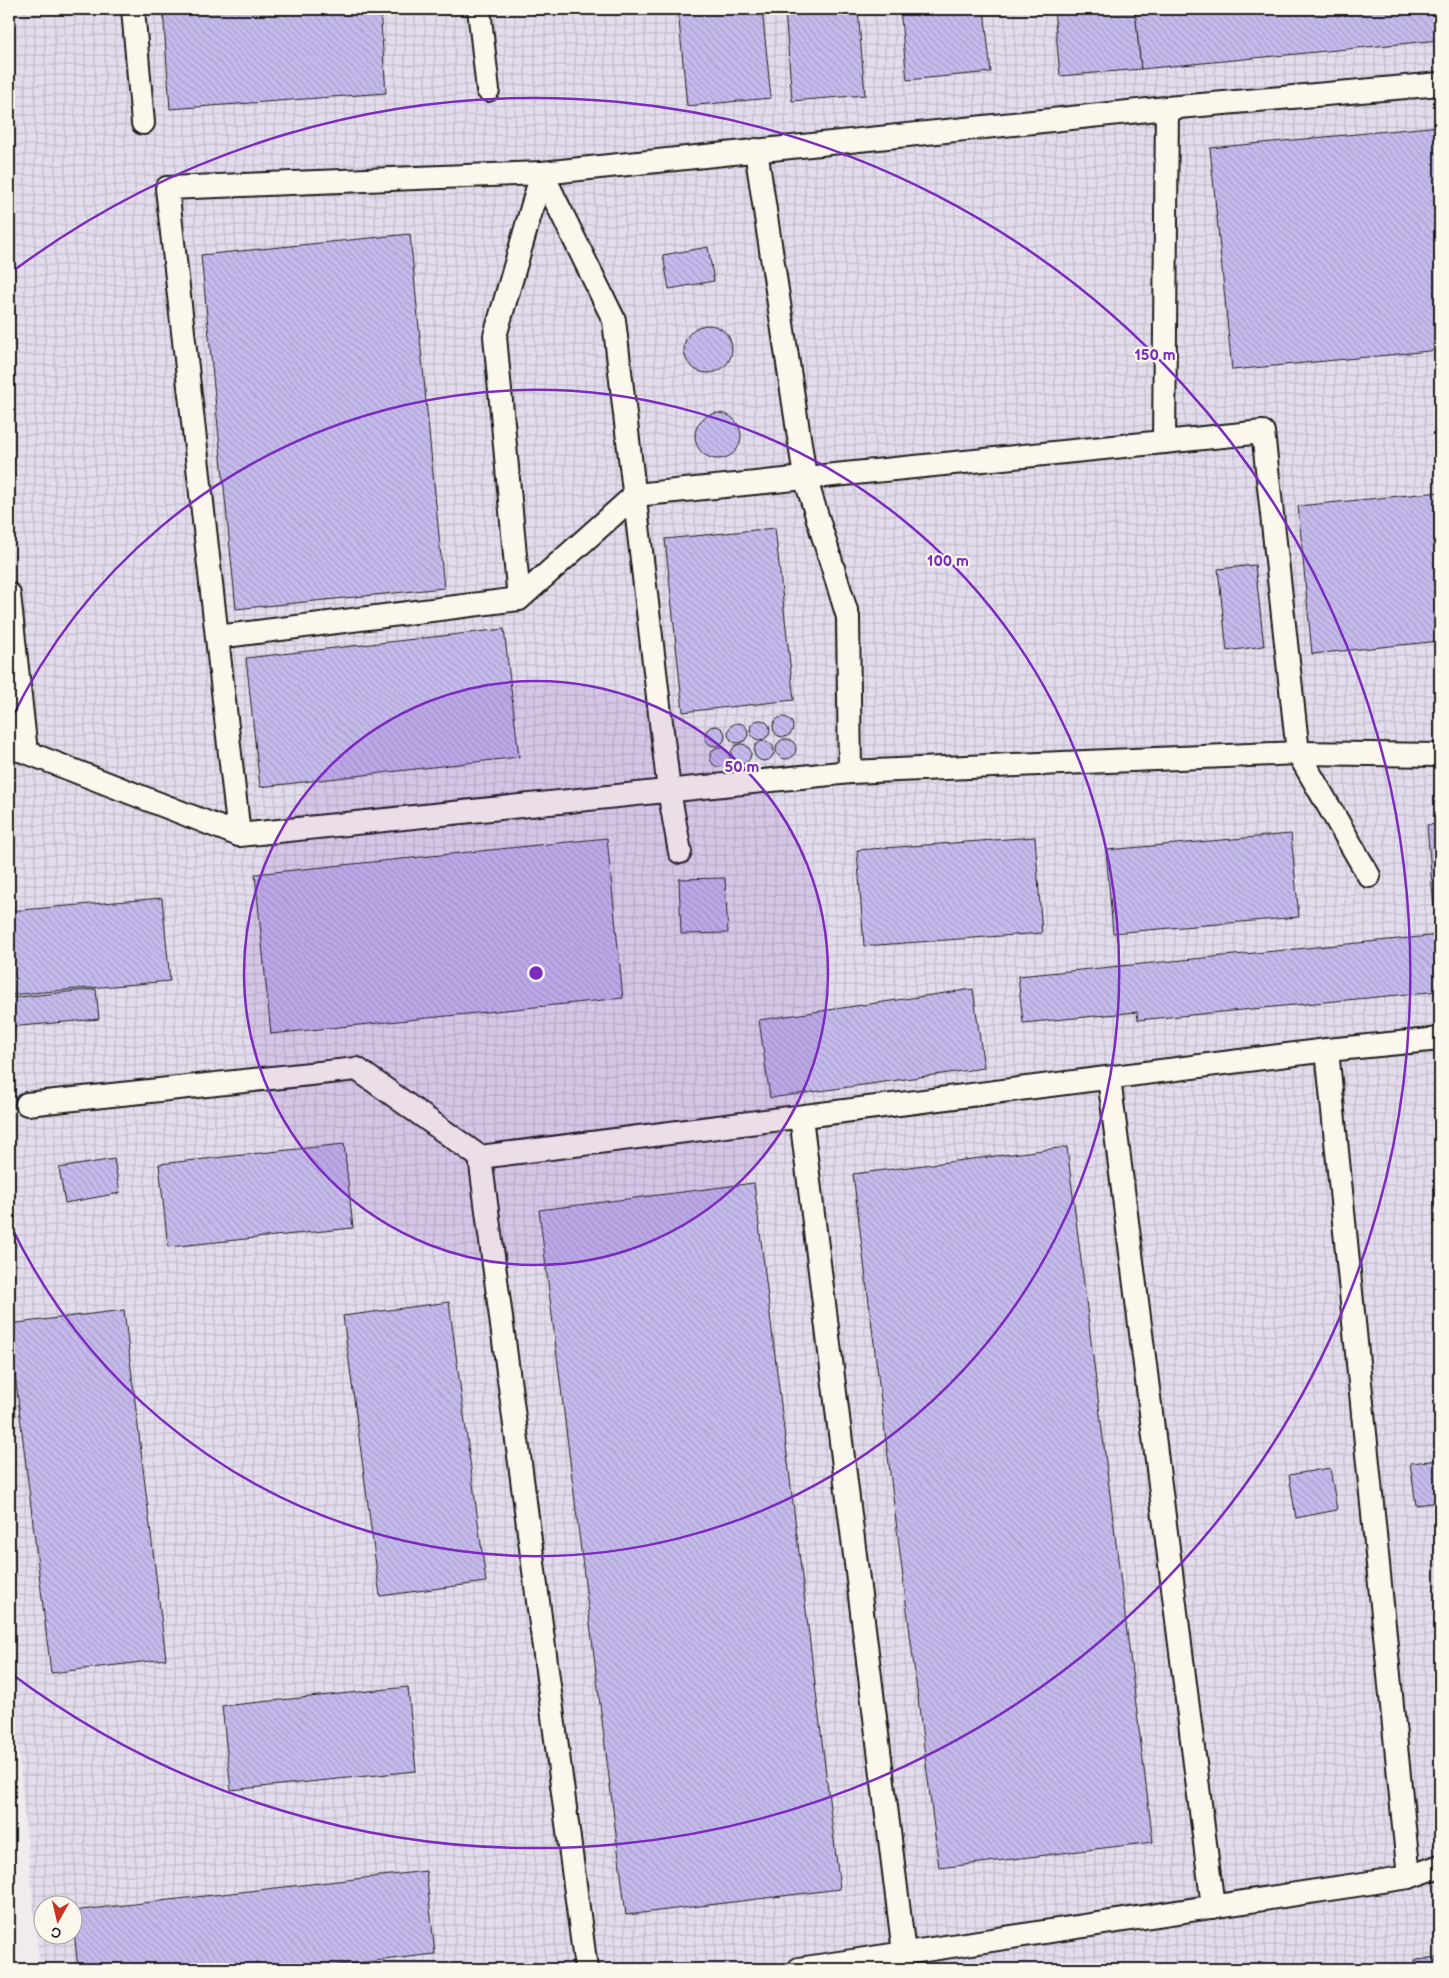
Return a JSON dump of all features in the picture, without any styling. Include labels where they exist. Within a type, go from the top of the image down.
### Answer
[{"type":"lane","points":[[133,9],[143,122]]},
{"type":"lane","points":[[479,9],[488,90]]},
{"type":"lane","points":[[238,835],[167,188],[542,173],[1166,108],[1440,84]]},
{"type":"lane","points":[[1164,442],[1166,108]]},
{"type":"lane","points":[[756,150],[805,477],[848,617],[850,772]]},
{"type":"lane","points":[[542,173],[614,320],[670,791],[680,852]]},
{"type":"lane","points":[[519,599],[495,336],[542,173]]},
{"type":"lane","points":[[217,638],[519,599],[635,496],[805,477],[1263,432],[1298,753],[1369,876]]},
{"type":"lane","points":[[9,594],[17,749],[238,835],[850,772],[1298,753],[1440,755]]},
{"type":"lane","points":[[27,1104],[357,1069],[480,1158],[1327,1050],[1440,1039]]},
{"type":"lane","points":[[1327,1050],[1409,1876]]},
{"type":"lane","points":[[1109,1078],[1213,1907]]},
{"type":"lane","points":[[801,1116],[904,1953]]},
{"type":"lane","points":[[480,1158],[586,1969]]},
{"type":"lane","points":[[798,1969],[1409,1876],[1440,1866]]},
{"type":"shaded area","points":[[9,9],[1440,9],[1440,1969],[40,1969],[38,1946],[82,1946],[82,1896],[33,1896],[9,1658]]},
{"type":"building","points":[[163,9],[380,9],[386,93],[170,109]]},
{"type":"building","points":[[533,9],[594,9],[594,10],[534,15]]},
{"type":"building","points":[[678,9],[762,9],[771,98],[687,106]]},
{"type":"building","points":[[785,9],[858,9],[865,95],[792,101]]},
{"type":"building","points":[[900,9],[984,9],[991,72],[907,80]]},
{"type":"building","points":[[1054,9],[1135,9],[1141,69],[1060,76]]},
{"type":"building","points":[[1135,9],[1440,9],[1440,40],[1141,69]]},
{"type":"building","points":[[1440,126],[1440,350],[1232,370],[1210,148]]},
{"type":"building","points":[[410,234],[444,588],[236,609],[201,255]]},
{"type":"building","points":[[708,247],[714,281],[669,289],[663,255]]},
{"type":"building","points":[[708,325],[717,327],[725,332],[730,340],[732,349],[730,358],[725,366],[717,371],[708,373],[699,371],[691,366],[686,358],[684,349],[686,340],[691,332],[699,327]]},
{"type":"building","points":[[713,413],[723,413],[735,419],[740,427],[740,445],[735,453],[727,458],[713,459],[705,456],[698,449],[695,441],[695,431],[698,423],[705,416]]},
{"type":"building","points":[[1440,492],[1440,641],[1312,654],[1298,506]]},
{"type":"building","points":[[775,528],[794,700],[683,712],[665,539]]},
{"type":"building","points":[[1255,565],[1264,646],[1227,651],[1218,569]]},
{"type":"building","points":[[504,629],[519,757],[260,787],[246,658]]},
{"type":"building","points":[[783,717],[790,720],[793,727],[790,734],[783,737],[776,734],[773,727],[776,720]]},
{"type":"building","points":[[760,720],[767,723],[770,730],[767,737],[760,740],[753,737],[750,730],[753,723]]},
{"type":"building","points":[[738,723],[745,726],[748,733],[745,740],[738,743],[731,740],[728,733],[731,726]]},
{"type":"building","points":[[715,726],[722,729],[725,736],[722,743],[715,746],[708,743],[705,736],[708,729]]},
{"type":"building","points":[[786,739],[793,742],[796,749],[793,756],[786,759],[779,756],[776,749],[779,742]]},
{"type":"building","points":[[764,741],[771,744],[774,751],[771,758],[764,761],[757,758],[754,751],[757,744]]},
{"type":"building","points":[[741,744],[748,747],[751,754],[748,761],[741,764],[734,761],[731,754],[734,747]]},
{"type":"building","points":[[720,747],[727,750],[730,757],[727,764],[720,767],[713,764],[710,757],[713,750]]},
{"type":"building","points":[[1440,824],[1440,908],[1434,909],[1427,825]]},
{"type":"building","points":[[1291,834],[1299,917],[1113,933],[1106,850]]},
{"type":"building","points":[[1035,837],[1042,933],[864,946],[857,850]]},
{"type":"building","points":[[607,838],[623,998],[271,1034],[255,874]]},
{"type":"building","points":[[725,878],[728,933],[681,934],[679,879]]},
{"type":"building","points":[[162,898],[170,981],[9,995],[9,911]]},
{"type":"building","points":[[1440,935],[1440,991],[1138,1020],[1137,1012],[1023,1023],[1018,976]]},
{"type":"building","points":[[96,989],[99,1019],[9,1027],[9,998]]},
{"type":"building","points":[[973,989],[984,1068],[770,1098],[759,1020]]},
{"type":"building","points":[[344,1144],[353,1228],[168,1247],[159,1164]]},
{"type":"building","points":[[1067,1147],[1153,1842],[939,1868],[853,1174]]},
{"type":"building","points":[[114,1159],[120,1193],[65,1203],[59,1168]]},
{"type":"building","points":[[754,1183],[840,1889],[626,1915],[539,1210]]},
{"type":"building","points":[[449,1302],[486,1582],[380,1596],[343,1316]]},
{"type":"building","points":[[124,1310],[166,1659],[51,1673],[9,1324]]},
{"type":"building","points":[[1440,1460],[1440,1502],[1416,1505],[1410,1463]]},
{"type":"building","points":[[1330,1468],[1337,1510],[1296,1518],[1289,1475]]},
{"type":"building","points":[[408,1687],[416,1771],[231,1790],[222,1706]]},
{"type":"building","points":[[426,1871],[435,1954],[305,1969],[78,1969],[76,1946],[82,1946],[82,1910]]},
{"type":"building","points":[[1440,1958],[1440,1969],[1416,1969],[1415,1960]]}]
